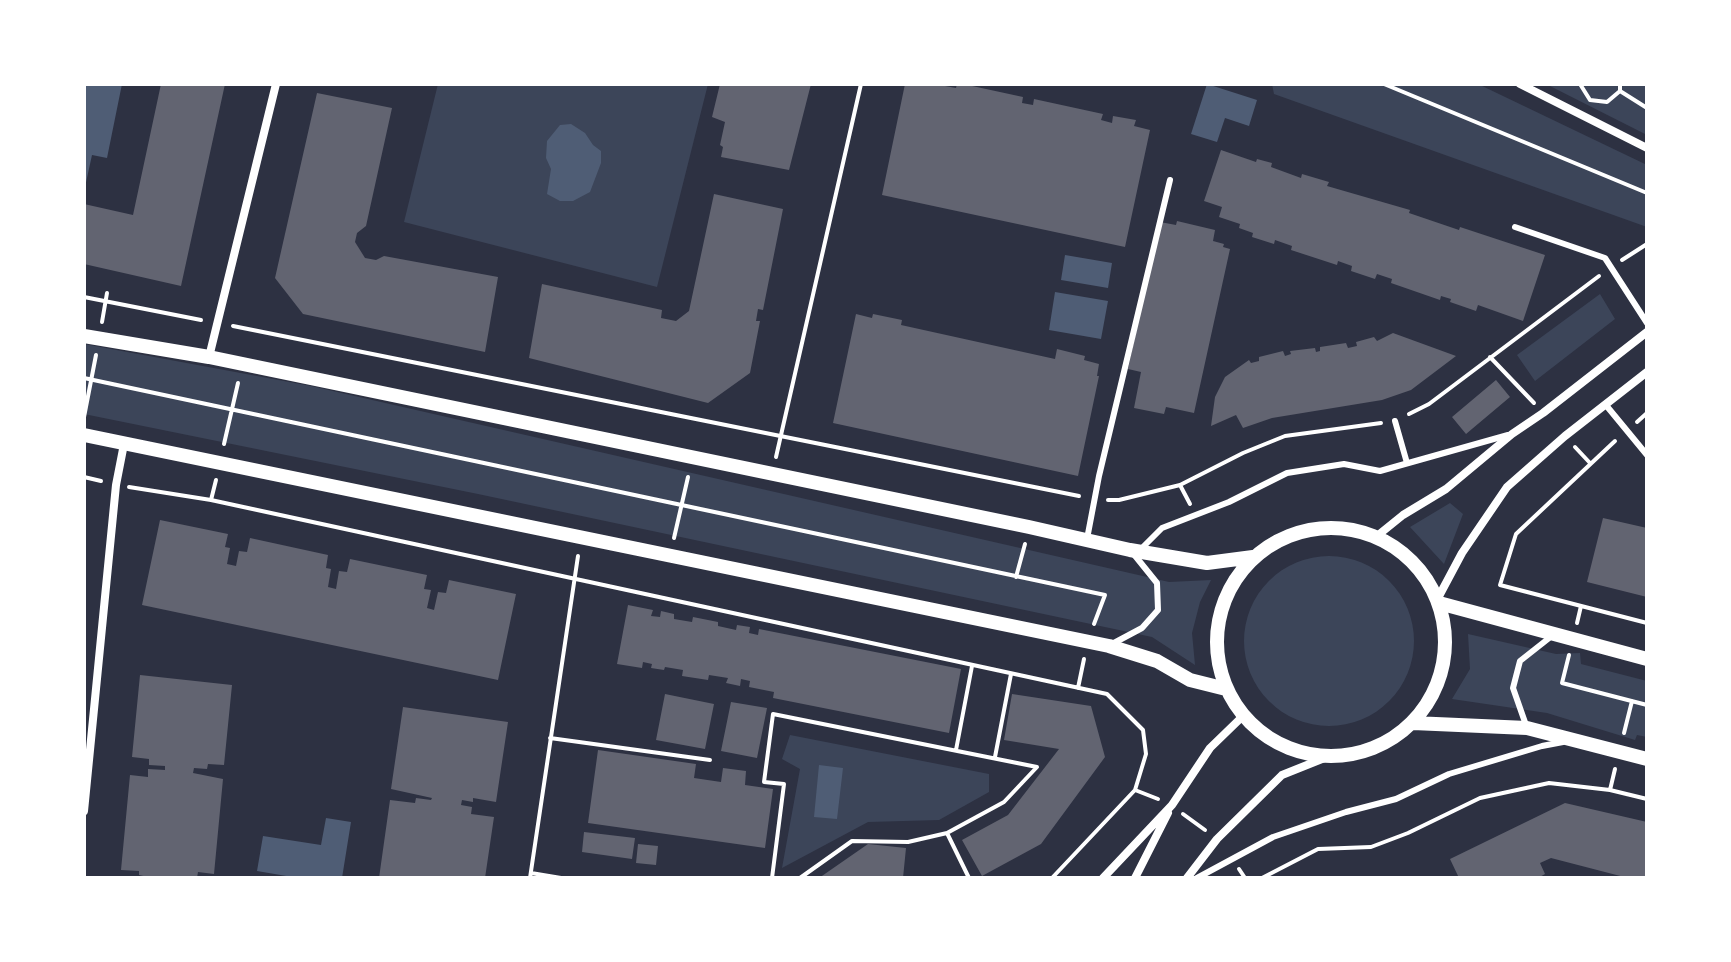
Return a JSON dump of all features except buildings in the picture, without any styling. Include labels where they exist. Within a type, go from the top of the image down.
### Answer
[{"type":"street","points":[[209,357],[276,84]]},
{"type":"street","points":[[1520,84],[1647,148]]},
{"type":"street","points":[[1377,536],[1403,515],[1446,489],[1512,434],[1647,332]]},
{"type":"street","points":[[84,336],[209,357],[1135,551],[1207,563],[1253,557]]},
{"type":"street","points":[[1438,601],[1462,553],[1507,487],[1647,372]]},
{"type":"street","points":[[84,435],[1088,641],[1157,661],[1190,680],[1226,689]]},
{"type":"street","points":[[84,811],[116,485],[124,444]]},
{"type":"street","points":[[1334,526],[1377,536],[1414,561],[1438,601],[1446,651],[1436,690],[1413,723],[1388,742],[1374,748],[1359,754],[1327,757],[1296,752],[1267,737],[1243,716],[1226,689],[1217,655],[1218,619],[1230,585],[1253,557],[1290,534],[1334,526]]},
{"type":"street","points":[[1438,601],[1647,659]]},
{"type":"street","points":[[1135,878],[1172,805],[1210,748],[1243,716]]},
{"type":"street","points":[[1413,723],[1527,728],[1647,759]]},
{"type":"street","points":[[1187,878],[1217,839],[1282,775],[1327,757]]},
{"type":"street","points":[[1103,878],[1172,805]]},
{"type":"lane","points":[[1087,540],[1170,180]]},
{"type":"lane","points":[[1515,227],[1605,258],[1647,323]]},
{"type":"lane","points":[[1605,404],[1647,455]]},
{"type":"lane","points":[[1395,421],[1407,463]]},
{"type":"lane","points":[[1109,646],[1142,628],[1158,610],[1157,583],[1135,551],[1162,528],[1229,502],[1287,473],[1344,464],[1380,471],[1512,434]]},
{"type":"lane","points":[[1527,728],[1513,688],[1520,661],[1553,635]]},
{"type":"lane","points":[[1197,878],[1273,837],[1396,799],[1449,774],[1542,746],[1573,740]]},
{"type":"path","points":[[772,475],[861,84]]},
{"type":"path","points":[[1384,84],[1647,193]]},
{"type":"path","points":[[1580,84],[1590,100],[1607,102],[1620,91],[1620,84]]},
{"type":"path","points":[[1620,91],[1647,108]]},
{"type":"path","points":[[84,297],[1094,499],[1119,500],[1180,485],[1285,436],[1395,421],[1429,404],[1611,267],[1647,244]]},
{"type":"path","points":[[211,500],[242,365]]},
{"type":"path","points":[[84,378],[1105,595],[1088,641],[1078,688]]},
{"type":"path","points":[[671,556],[692,459]]},
{"type":"path","points":[[1590,463],[1516,534],[1500,585],[1647,623]]},
{"type":"path","points":[[84,477],[211,500],[1107,694],[1143,730],[1146,754],[1135,790],[1052,878]]},
{"type":"path","points":[[1016,577],[1029,527]]},
{"type":"path","points":[[561,878],[530,875],[581,538]]},
{"type":"path","points":[[956,750],[972,665]]},
{"type":"path","points":[[995,757],[1011,674]]},
{"type":"path","points":[[1562,683],[1647,705]]},
{"type":"path","points":[[772,878],[784,784],[764,782],[773,714],[1037,767],[1004,802],[947,833],[908,842],[852,841],[800,878]]},
{"type":"path","points":[[549,738],[710,760]]},
{"type":"path","points":[[1262,878],[1318,849],[1371,847],[1408,833],[1480,798],[1549,783],[1610,790],[1647,799]]},
{"type":"path","points":[[1135,790],[1172,805],[1217,839]]},
{"type":"path","points":[[947,833],[969,878]]},
{"type":"path","points":[[1232,859],[1245,878]]},
{"type":"shaded area","points":[[84,84],[122,84],[107,158],[92,155],[85,187]]},
{"type":"shaded area","points":[[438,84],[708,84],[657,287],[404,222]]},
{"type":"shaded area","points":[[1207,84],[1257,100],[1249,126],[1225,118],[1217,142],[1191,134]]},
{"type":"shaded area","points":[[1272,84],[1478,84],[1647,165],[1647,227],[1274,94]]},
{"type":"shaded area","points":[[1546,84],[1647,84],[1647,135]]},
{"type":"shaded area","points":[[571,124],[585,133],[601,151],[601,163],[590,192],[573,201],[560,201],[547,194],[551,169],[546,158],[547,141],[560,125]]},
{"type":"shaded area","points":[[1065,255],[1112,263],[1108,288],[1061,280]]},
{"type":"shaded area","points":[[1055,292],[1108,301],[1101,339],[1049,330]]},
{"type":"shaded area","points":[[1600,294],[1615,319],[1535,381],[1517,355]]},
{"type":"shaded area","points":[[84,344],[311,386],[1169,582],[1211,580],[1200,602],[1192,633],[1195,665],[1152,637],[84,414]]},
{"type":"shaded area","points":[[1450,503],[1463,514],[1444,564],[1410,527]]},
{"type":"shaded area","points":[[1329,556],[1362,562],[1389,581],[1408,608],[1414,641],[1408,674],[1389,701],[1362,720],[1329,726],[1296,720],[1269,701],[1250,674],[1244,641],[1250,608],[1269,581],[1296,562]]},
{"type":"shaded area","points":[[1468,634],[1556,654],[1580,653],[1581,664],[1647,681],[1647,737],[1637,735],[1635,740],[1547,713],[1452,699],[1470,669]]},
{"type":"shaded area","points":[[790,735],[989,774],[989,792],[939,820],[868,822],[782,868],[800,769],[782,759]]},
{"type":"shaded area","points":[[819,765],[843,768],[837,819],[814,817]]},
{"type":"shaded area","points":[[326,818],[351,822],[342,878],[298,878],[257,871],[263,836],[321,845]]}]
